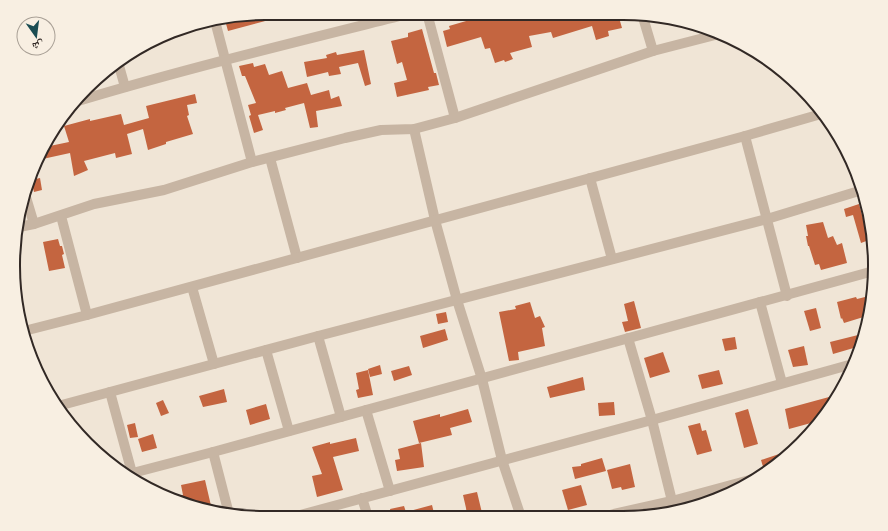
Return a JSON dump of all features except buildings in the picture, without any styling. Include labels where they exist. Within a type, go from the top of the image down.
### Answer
[{"type":"street","points":[[86,99],[225,60],[384,20]]},
{"type":"street","points":[[429,20],[455,118]]},
{"type":"street","points":[[644,21],[653,51]]},
{"type":"street","points":[[216,25],[252,162]]},
{"type":"street","points":[[23,226],[61,216],[94,204],[164,190],[252,162],[344,138],[374,132],[414,129],[455,118],[653,51],[710,36]]},
{"type":"street","points":[[120,68],[125,87]]},
{"type":"street","points":[[28,330],[87,316],[745,136],[816,114]]},
{"type":"street","points":[[414,129],[435,220],[457,300],[482,378],[502,460],[519,511]]},
{"type":"street","points":[[745,136],[787,296]]},
{"type":"street","points":[[270,158],[296,258]]},
{"type":"street","points":[[590,178],[612,259]]},
{"type":"street","points":[[63,405],[318,336],[767,219],[856,191]]},
{"type":"street","points":[[28,203],[34,224]]},
{"type":"street","points":[[61,216],[87,316]]},
{"type":"street","points":[[134,473],[760,302],[787,296],[868,273]]},
{"type":"street","points":[[192,287],[214,364]]},
{"type":"street","points":[[760,302],[782,383]]},
{"type":"street","points":[[318,336],[341,417]]},
{"type":"street","points":[[628,338],[652,420],[672,502]]},
{"type":"street","points":[[266,350],[289,431]]},
{"type":"street","points":[[315,511],[846,366]]},
{"type":"street","points":[[110,392],[127,468]]},
{"type":"street","points":[[366,410],[390,491]]},
{"type":"street","points":[[213,452],[227,508]]},
{"type":"street","points":[[631,510],[672,502],[733,485]]},
{"type":"street","points":[[362,498],[366,511]]}]
